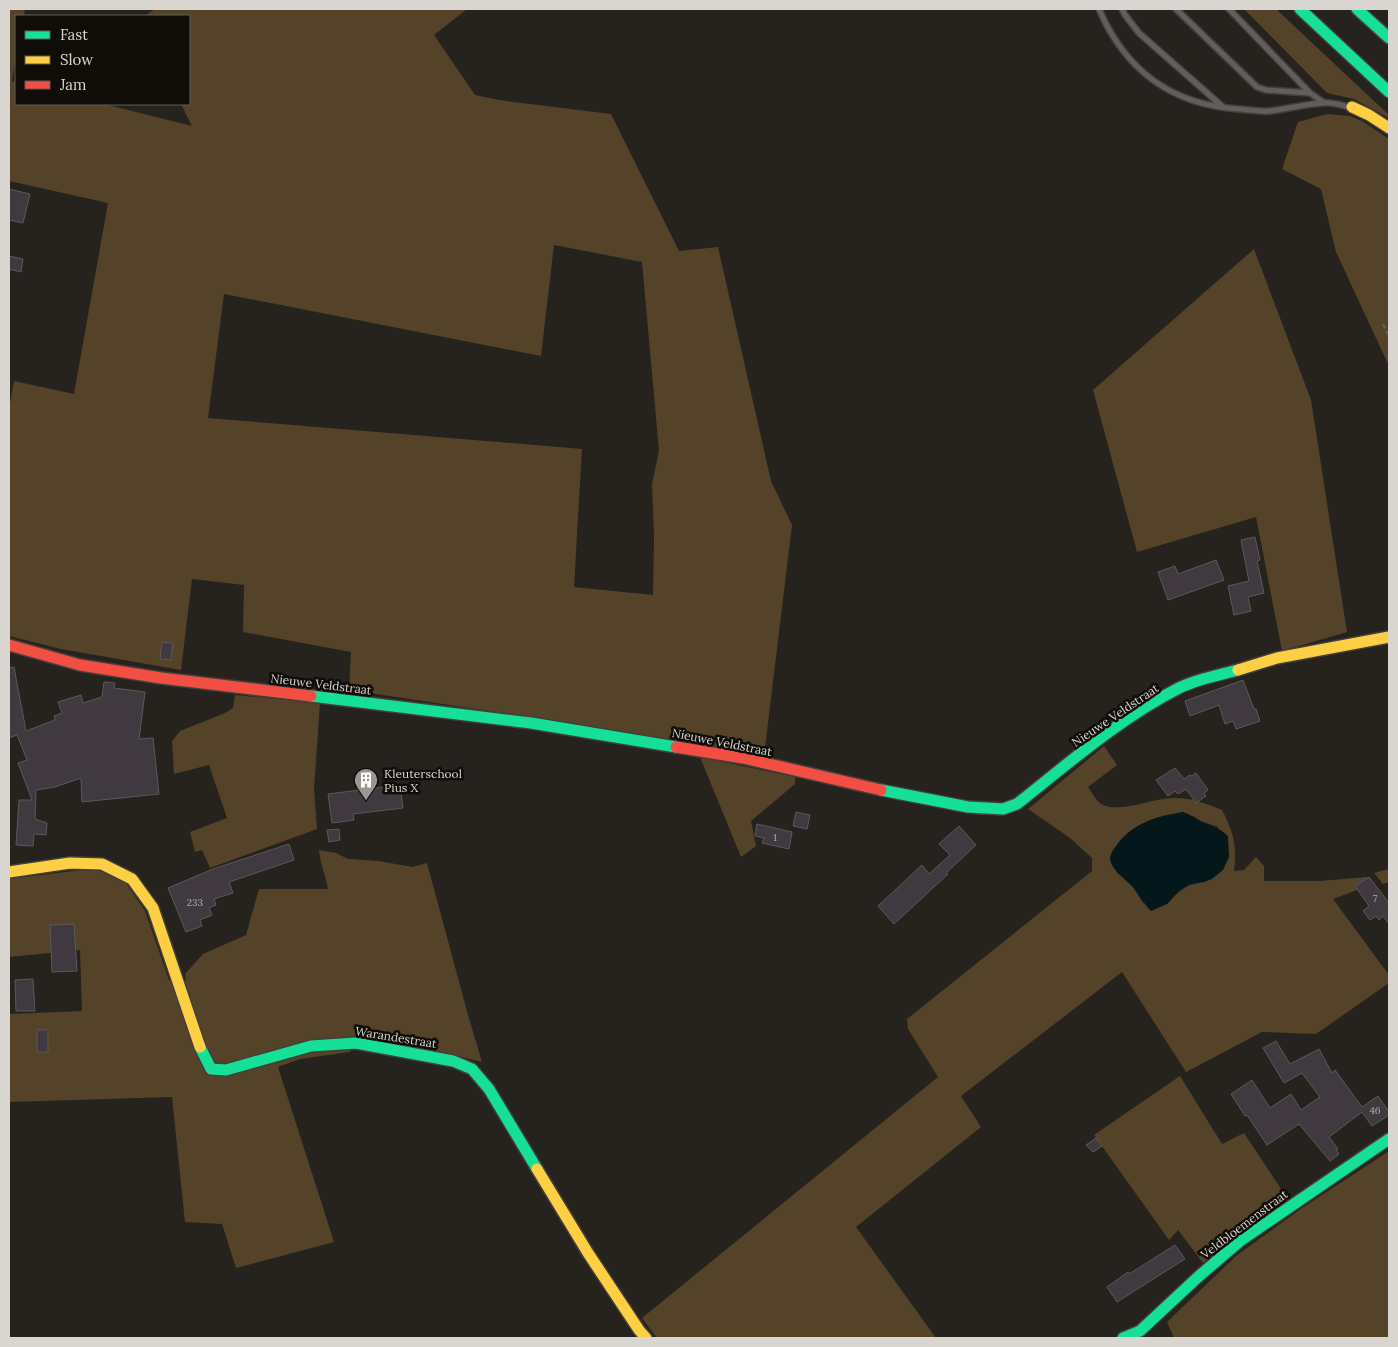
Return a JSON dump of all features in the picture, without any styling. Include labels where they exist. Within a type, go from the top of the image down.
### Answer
[{"type":"main road","points":[[1300,9],[1389,92]]},
{"type":"main road","points":[[1357,9],[1389,38]]},
{"type":"main road","points":[[1352,107],[1370,115],[1389,128]]},
{"type":"main road","name":"Nieuwe Veldstraat","points":[[9,645],[80,665],[161,678],[531,723],[617,737],[743,758],[891,792],[968,807],[1003,809],[1017,804],[1092,744],[1143,709],[1181,687],[1277,658],[1389,637]]},
{"type":"main road","name":"Warandestraat","points":[[9,872],[70,863],[102,864],[132,879],[153,908],[202,1052],[210,1070],[226,1070],[311,1046],[356,1043],[418,1053],[453,1061],[472,1069],[490,1089],[588,1253],[646,1338]]},
{"type":"main road","name":"Veldbloemenstraat","points":[[1123,1338],[1140,1331],[1240,1241],[1389,1139]]},
{"type":"lane","points":[[1099,9],[1120,48],[1131,62],[1154,82],[1182,96],[1224,108],[1268,111],[1324,103],[1352,107]]},
{"type":"lane","points":[[1122,9],[1139,32],[1224,108]]},
{"type":"lane","points":[[1176,9],[1257,86],[1266,90],[1310,93]]},
{"type":"lane","points":[[1229,9],[1310,93],[1324,103]]},
{"type":"path","points":[[1383,324],[1389,336]]},
{"type":"shaded area","points":[[9,9],[25,9],[24,15],[15,15],[15,62],[12,81],[15,82],[15,105],[108,105],[192,126],[182,105],[190,105],[190,15],[146,15],[155,9],[467,9],[434,35],[475,95],[499,100],[611,114],[679,251],[718,247],[771,481],[792,525],[764,756],[557,721],[349,690],[351,652],[243,632],[244,585],[192,579],[181,670],[61,649],[9,636],[9,409],[14,381],[74,394],[108,203],[9,181]],"holes":[[[554,245],[642,262],[659,451],[652,484],[654,537],[653,595],[574,587],[582,449],[208,418],[224,294],[541,356]]]},
{"type":"shaded area","points":[[1244,9],[1276,9],[1389,115],[1389,118],[1354,99],[1327,93]]},
{"type":"shaded area","points":[[1327,114],[1350,116],[1362,121],[1389,139],[1389,366],[1336,252],[1321,189],[1282,169],[1298,122]]},
{"type":"shaded area","points":[[1254,249],[1311,400],[1347,632],[1282,651],[1256,517],[1137,552],[1093,390]]},
{"type":"shaded area","points":[[235,695],[320,703],[314,789],[317,829],[210,868],[202,850],[195,852],[190,832],[227,818],[209,765],[174,774],[172,741],[180,731],[233,708]]},
{"type":"shaded area","points":[[1104,746],[1117,765],[1088,787],[1098,802],[1110,807],[1119,807],[1179,798],[1198,801],[1222,810],[1234,839],[1234,871],[1244,870],[1256,857],[1264,866],[1264,881],[1320,881],[1367,877],[1365,887],[1333,899],[1389,975],[1389,983],[1316,1034],[1262,1032],[1186,1072],[1122,972],[961,1096],[981,1127],[856,1227],[936,1338],[657,1338],[642,1318],[938,1077],[908,1029],[907,1019],[1092,871],[1092,858],[1070,838],[1028,809]],"holes":[[[1193,816],[1218,827],[1204,882],[1183,889],[1167,904],[1143,903],[1133,887],[1116,872]]]},
{"type":"shaded area","points":[[700,757],[795,777],[795,784],[751,821],[756,846],[741,857]]},
{"type":"shaded area","points":[[1183,812],[1228,836],[1229,857],[1223,870],[1212,879],[1189,884],[1179,891],[1167,904],[1151,911],[1132,886],[1113,867],[1110,859],[1111,855],[1122,838],[1137,826],[1155,818]]},
{"type":"shaded area","points":[[319,850],[336,853],[348,859],[379,861],[412,867],[427,863],[482,1062],[405,1043],[356,1034],[350,1052],[300,1059],[278,1067],[334,1242],[236,1268],[222,1224],[185,1222],[172,1097],[10,1102],[9,1014],[82,1011],[80,950],[9,957],[9,879],[81,870],[100,871],[126,883],[145,911],[169,980],[186,980],[185,974],[203,954],[246,935],[259,889],[328,889]]},
{"type":"shaded area","points":[[1389,869],[1389,882],[1383,884],[1374,873]]},
{"type":"shaded area","points":[[1180,1076],[1222,1144],[1244,1133],[1287,1198],[1203,1263],[1178,1230],[1169,1240],[1094,1135]]},
{"type":"shaded area","points":[[1389,1151],[1389,1338],[1174,1338],[1167,1322],[1237,1255],[1302,1208]]},
{"type":"building","points":[[9,189],[30,194],[23,223],[9,220]]},
{"type":"building","points":[[9,256],[23,259],[21,272],[9,269]]},
{"type":"building","points":[[1255,537],[1260,560],[1257,561],[1264,593],[1248,597],[1251,611],[1234,615],[1228,586],[1249,581],[1241,540]]},
{"type":"building","points":[[1216,560],[1224,580],[1168,600],[1158,572],[1175,566],[1178,574]]},
{"type":"building","points":[[162,642],[173,643],[171,660],[160,659]]},
{"type":"building","points":[[14,667],[26,731],[55,720],[54,716],[62,713],[58,702],[81,695],[83,703],[102,697],[104,682],[115,683],[114,688],[145,692],[139,739],[153,738],[159,794],[82,802],[81,778],[55,787],[36,790],[35,819],[47,823],[46,835],[34,834],[33,846],[16,845],[19,800],[32,800],[18,763],[27,760],[17,735],[9,738],[9,668]]},
{"type":"building","points":[[1243,680],[1260,721],[1236,729],[1233,721],[1225,724],[1219,705],[1190,716],[1185,701]]},
{"type":"building","points":[[1175,768],[1184,779],[1196,773],[1208,790],[1204,793],[1206,796],[1196,803],[1186,789],[1178,794],[1175,791],[1168,796],[1156,780]]},
{"type":"building","name":"Kleuterschool Pius X","points":[[400,785],[403,808],[353,814],[354,820],[332,823],[328,794]]},
{"type":"building","points":[[796,812],[810,815],[807,829],[793,826]]},
{"type":"building","points":[[757,824],[792,832],[789,849],[762,843],[764,838],[755,836]]},
{"type":"building","points":[[959,826],[976,845],[894,924],[878,906],[922,865],[929,874],[950,855],[939,844]]},
{"type":"building","points":[[339,829],[340,840],[329,842],[327,830]]},
{"type":"building","points":[[289,844],[294,860],[229,882],[233,893],[214,899],[216,905],[209,908],[212,915],[200,920],[202,926],[186,932],[168,888],[213,869]]},
{"type":"building","points":[[1369,877],[1389,903],[1389,924],[1383,916],[1379,920],[1376,916],[1370,920],[1363,911],[1369,906],[1355,886]]},
{"type":"building","points":[[74,924],[77,971],[52,972],[50,925]]},
{"type":"building","points":[[33,979],[35,1011],[16,1011],[15,980]]},
{"type":"building","points":[[37,1030],[48,1030],[48,1052],[37,1052]]},
{"type":"building","points":[[1276,1041],[1290,1064],[1319,1049],[1332,1073],[1335,1070],[1362,1107],[1378,1096],[1389,1112],[1389,1115],[1372,1126],[1362,1112],[1329,1137],[1338,1149],[1336,1150],[1339,1154],[1330,1161],[1299,1124],[1267,1145],[1231,1094],[1252,1080],[1270,1108],[1291,1094],[1301,1110],[1320,1097],[1302,1073],[1284,1083],[1263,1048]]},
{"type":"building","points":[[1096,1138],[1102,1146],[1093,1152],[1086,1145]]},
{"type":"building","points":[[1175,1245],[1185,1259],[1117,1302],[1107,1287],[1128,1272],[1129,1274]]},
{"type":"traffic: fast","points":[[1300,9],[1389,92]]},
{"type":"traffic: fast","points":[[1357,9],[1389,38]]},
{"type":"traffic: fast","points":[[881,790],[968,807],[1003,809],[1017,804],[1095,742],[1157,700],[1193,682],[1238,670]]},
{"type":"traffic: fast","points":[[311,696],[531,723],[676,747]]},
{"type":"traffic: fast","points":[[200,1047],[211,1069],[226,1070],[311,1046],[356,1043],[453,1061],[472,1069],[489,1089],[537,1169]]},
{"type":"traffic: fast","points":[[1123,1338],[1140,1331],[1240,1241],[1389,1139]]},
{"type":"traffic: slow","points":[[1352,107],[1389,128]]},
{"type":"traffic: slow","points":[[1238,670],[1277,658],[1389,637]]},
{"type":"traffic: slow","points":[[9,872],[70,863],[102,864],[132,879],[153,908],[200,1047]]},
{"type":"traffic: slow","points":[[537,1169],[588,1253],[646,1338]]},
{"type":"traffic: jam","points":[[9,645],[80,665],[161,678],[311,696]]},
{"type":"traffic: jam","points":[[676,747],[743,758],[881,790]]},
{"type":"place","name":"Kleuterschool Pius X","points":[[366,801]]}]
